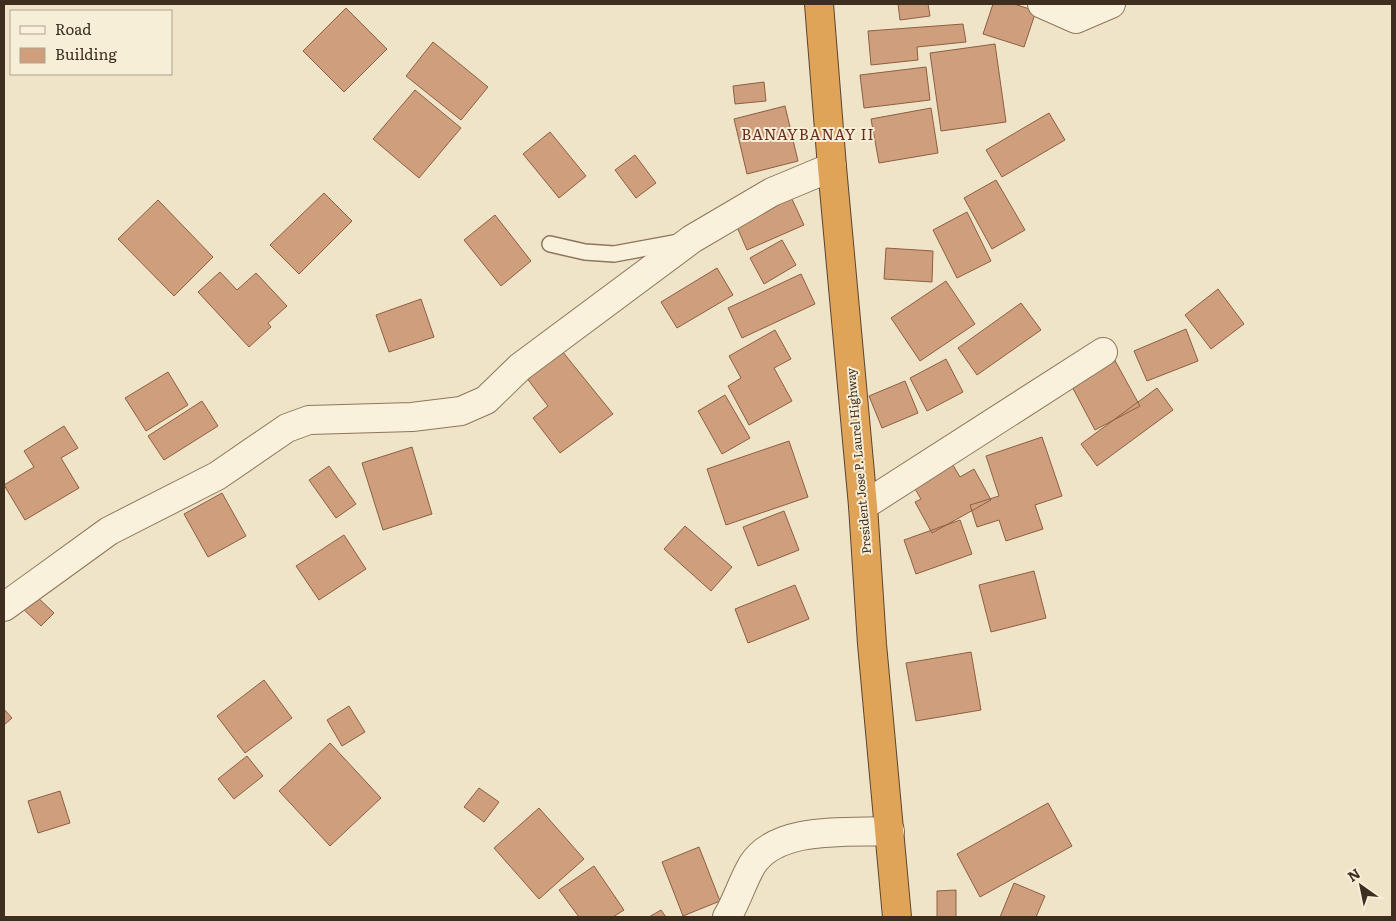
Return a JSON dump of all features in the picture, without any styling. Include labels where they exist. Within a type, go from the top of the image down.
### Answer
[{"type":"highway","name":"President Jose P. Laurel Highway","points":[[820,4],[832,167],[863,506],[872,644],[897,917]]},
{"type":"street","points":[[1042,4],[1076,19],[1111,4]]},
{"type":"street","points":[[4,607],[109,531],[217,476],[287,428],[309,420],[403,417],[461,411],[486,400],[520,367],[692,239],[772,192],[832,167]]},
{"type":"street","points":[[863,506],[1103,352]]},
{"type":"street","points":[[727,917],[753,864],[773,846],[803,834],[890,831]]},
{"type":"lane","points":[[550,244],[585,252],[614,254],[692,239]]},
{"type":"building","points":[[898,4],[928,4],[930,16],[900,20]]},
{"type":"building","points":[[993,4],[1014,4],[1036,11],[1024,47],[983,34]]},
{"type":"building","points":[[346,8],[387,49],[344,92],[303,51]]},
{"type":"building","points":[[963,24],[966,42],[917,47],[918,60],[871,65],[868,31]]},
{"type":"building","points":[[433,42],[488,87],[461,120],[406,76]]},
{"type":"building","points":[[995,44],[1006,122],[941,131],[930,53]]},
{"type":"building","points":[[926,67],[930,100],[864,108],[860,75]]},
{"type":"building","points":[[764,82],[766,101],[735,104],[733,86]]},
{"type":"building","points":[[415,90],[461,128],[419,178],[373,139]]},
{"type":"building","points":[[785,106],[798,161],[747,174],[734,119]]},
{"type":"building","points":[[931,108],[938,153],[879,163],[871,119]]},
{"type":"building","points":[[1049,113],[1065,140],[1002,177],[986,150]]},
{"type":"building","points":[[550,132],[586,176],[559,198],[523,154]]},
{"type":"building","points":[[635,155],[656,183],[636,198],[615,170]]},
{"type":"building","points":[[996,180],[1025,230],[992,249],[964,198]]},
{"type":"building","points":[[324,193],[352,221],[299,274],[270,245]]},
{"type":"building","points":[[790,195],[804,225],[747,250],[734,220]]},
{"type":"building","points":[[158,200],[213,257],[174,296],[118,239]]},
{"type":"building","points":[[967,212],[991,261],[957,278],[933,230]]},
{"type":"building","points":[[495,215],[531,261],[501,286],[464,240]]},
{"type":"building","points":[[782,240],[796,265],[764,284],[750,258]]},
{"type":"building","points":[[886,248],[933,251],[932,282],[884,279]]},
{"type":"building","points":[[717,268],[733,295],[677,328],[661,302]]},
{"type":"building","points":[[220,272],[237,290],[256,273],[287,306],[268,323],[271,327],[249,347],[198,292]]},
{"type":"building","points":[[801,274],[815,304],[742,338],[728,308]]},
{"type":"building","points":[[946,281],[975,324],[920,361],[891,318]]},
{"type":"building","points":[[1218,289],[1244,324],[1211,349],[1185,315]]},
{"type":"building","points":[[421,299],[434,337],[389,352],[376,315]]},
{"type":"building","points":[[1021,303],[1041,330],[977,375],[958,348]]},
{"type":"building","points":[[1186,329],[1198,361],[1147,381],[1134,351]]},
{"type":"building","points":[[775,330],[791,359],[774,368],[792,401],[749,425],[728,386],[741,378],[729,356]]},
{"type":"building","points":[[562,351],[613,414],[560,453],[533,418],[548,406],[526,377]]},
{"type":"building","points":[[1113,357],[1140,406],[1095,430],[1069,381]]},
{"type":"building","points":[[946,359],[963,392],[927,411],[910,378]]},
{"type":"building","points":[[168,372],[188,405],[146,431],[125,398]]},
{"type":"building","points":[[905,381],[918,413],[882,428],[869,396]]},
{"type":"building","points":[[1157,388],[1173,410],[1097,466],[1081,444]]},
{"type":"building","points":[[725,395],[750,438],[722,454],[698,411]]},
{"type":"building","points":[[202,401],[218,426],[164,460],[148,436]]},
{"type":"building","points":[[64,426],[78,448],[61,458],[79,488],[25,520],[4,485],[34,467],[24,451]]},
{"type":"building","points":[[1042,437],[1062,496],[1035,505],[1043,529],[1006,541],[999,520],[977,527],[970,505],[999,496],[986,456]]},
{"type":"building","points":[[789,441],[808,497],[726,525],[707,469]]},
{"type":"building","points":[[412,447],[432,514],[383,530],[362,463]]},
{"type":"building","points":[[950,460],[960,477],[974,469],[991,500],[932,533],[915,502],[921,499],[911,482]]},
{"type":"building","points":[[329,466],[356,504],[336,518],[309,480]]},
{"type":"building","points":[[222,493],[246,536],[208,557],[184,514]]},
{"type":"building","points":[[784,511],[799,550],[758,566],[743,527]]},
{"type":"building","points":[[960,520],[972,554],[916,574],[904,540]]},
{"type":"building","points":[[685,526],[732,567],[711,591],[664,549]]},
{"type":"building","points":[[344,535],[366,569],[319,600],[296,566]]},
{"type":"building","points":[[1034,571],[1046,618],[991,632],[979,585]]},
{"type":"building","points":[[795,585],[809,619],[748,643],[735,609]]},
{"type":"building","points":[[32,592],[54,613],[41,626],[19,605]]},
{"type":"building","points":[[971,652],[981,710],[916,721],[906,663]]},
{"type":"building","points":[[264,680],[292,718],[245,753],[217,716]]},
{"type":"building","points":[[349,706],[365,732],[342,746],[327,720]]},
{"type":"building","points":[[4,709],[12,718],[4,725]]},
{"type":"building","points":[[330,743],[381,798],[330,846],[279,791]]},
{"type":"building","points":[[247,756],[263,776],[234,799],[218,779]]},
{"type":"building","points":[[479,788],[499,802],[484,822],[464,807]]},
{"type":"building","points":[[60,791],[70,823],[38,833],[28,801]]},
{"type":"building","points":[[1048,803],[1072,846],[980,897],[957,854]]},
{"type":"building","points":[[539,808],[584,859],[539,899],[494,848]]},
{"type":"building","points":[[699,847],[720,901],[683,916],[662,862]]},
{"type":"building","points":[[594,866],[624,910],[613,917],[579,917],[559,890]]},
{"type":"building","points":[[1014,883],[1045,896],[1036,917],[1000,917]]},
{"type":"building","points":[[956,890],[956,917],[937,917],[937,891]]},
{"type":"building","points":[[661,910],[666,917],[649,917]]},
{"type":"district","name":"BANAYBANAY II","points":[[808,133]]}]
